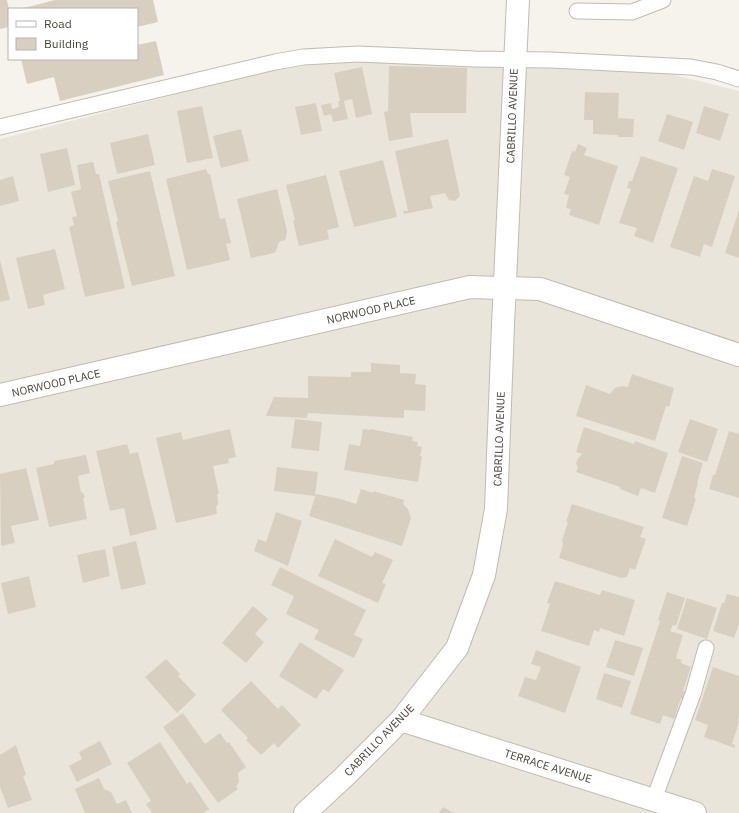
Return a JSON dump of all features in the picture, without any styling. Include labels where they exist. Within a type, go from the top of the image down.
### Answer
[{"type":"street","name":"CABRILLO AVENUE","points":[[305,813],[344,777],[401,720],[457,648],[484,575],[496,508],[514,60],[518,0]]},
{"type":"street","name":"NORWOOD PLACE","points":[[0,396],[470,287],[540,289],[739,355]]},
{"type":"street","name":"TERRACE AVENUE","points":[[401,720],[695,813]]},
{"type":"lane","points":[[578,11],[632,12],[663,0]]},
{"type":"lane","points":[[0,127],[252,67],[303,57],[358,54],[691,67],[718,72],[739,79]]},
{"type":"lane","points":[[654,799],[693,694],[706,648]]},
{"type":"shaded area","points":[[376,60],[670,74],[739,91],[739,813],[0,813],[0,139],[285,67]]},
{"type":"building","points":[[0,0],[7,0],[9,8],[8,27],[0,29]]},
{"type":"building","points":[[55,0],[153,0],[158,22],[138,27],[138,8],[24,8]]},
{"type":"building","points":[[156,41],[164,75],[60,101],[54,77],[27,84],[21,60],[138,60],[138,45]]},
{"type":"building","points":[[389,66],[467,68],[466,113],[410,113],[413,137],[389,141],[384,112],[388,111]]},
{"type":"building","points":[[362,67],[372,114],[356,118],[352,99],[344,101],[348,119],[333,122],[331,114],[324,116],[321,105],[331,103],[332,109],[339,107],[338,101],[340,101],[334,73]]},
{"type":"building","points":[[585,92],[619,93],[618,118],[634,119],[633,137],[593,134],[593,120],[584,120]]},
{"type":"building","points":[[316,103],[322,131],[301,135],[295,107]]},
{"type":"building","points":[[202,106],[213,158],[187,163],[177,111]]},
{"type":"building","points":[[704,106],[729,114],[720,141],[696,133]]},
{"type":"building","points":[[667,114],[693,122],[684,150],[658,141]]},
{"type":"building","points":[[241,129],[249,161],[221,168],[213,136]]},
{"type":"building","points":[[148,134],[155,165],[117,174],[110,143]]},
{"type":"building","points":[[448,139],[460,196],[455,201],[449,200],[445,193],[430,196],[433,208],[404,214],[403,211],[408,211],[395,151]]},
{"type":"building","points":[[578,144],[587,148],[584,155],[618,166],[599,225],[569,215],[571,209],[566,208],[569,195],[564,194],[570,177],[564,175],[572,151],[575,152]]},
{"type":"building","points":[[67,148],[75,185],[48,192],[40,154]]},
{"type":"building","points":[[641,156],[678,168],[653,243],[634,236],[637,228],[619,223],[631,189],[627,188],[629,181],[632,181]]},
{"type":"building","points":[[383,160],[397,217],[354,227],[339,171]]},
{"type":"building","points":[[93,162],[96,174],[99,174],[125,288],[85,297],[69,227],[74,225],[72,217],[77,216],[71,192],[81,189],[77,165]]},
{"type":"building","points":[[206,169],[208,174],[210,174],[220,219],[225,218],[231,243],[226,244],[230,260],[187,270],[166,179]]},
{"type":"building","points":[[712,169],[735,176],[712,247],[704,244],[700,257],[670,247],[694,176],[708,181]]},
{"type":"building","points":[[150,171],[175,276],[132,286],[116,222],[118,221],[108,181]]},
{"type":"building","points":[[326,175],[339,227],[327,230],[329,239],[299,246],[293,221],[295,220],[286,185]]},
{"type":"building","points":[[13,176],[19,201],[0,206],[0,180]]},
{"type":"building","points":[[277,189],[287,231],[286,238],[285,240],[279,242],[274,253],[251,258],[237,199]]},
{"type":"building","points":[[739,210],[739,258],[725,253]]},
{"type":"building","points":[[55,249],[65,289],[43,295],[45,305],[28,309],[16,258]]},
{"type":"building","points":[[0,260],[10,300],[0,302]]},
{"type":"building","points":[[371,363],[400,365],[400,373],[416,374],[415,384],[426,385],[425,411],[404,410],[404,418],[308,413],[307,418],[266,416],[274,397],[308,398],[308,376],[351,377],[351,372],[371,372]]},
{"type":"building","points":[[632,374],[674,388],[669,407],[666,406],[655,441],[576,416],[586,385],[610,394],[615,388],[622,386],[628,387]]},
{"type":"building","points":[[295,419],[322,422],[319,451],[291,448]]},
{"type":"building","points":[[690,419],[718,429],[707,462],[678,452]]},
{"type":"building","points":[[584,427],[634,444],[635,441],[668,453],[655,493],[641,488],[638,496],[620,489],[620,487],[576,472],[578,467],[576,464],[577,460],[582,454],[576,452]]},
{"type":"building","points":[[230,429],[236,457],[228,459],[229,463],[213,466],[219,494],[217,494],[217,514],[176,523],[156,438],[181,432],[183,440]]},
{"type":"building","points":[[363,429],[413,437],[412,441],[418,442],[417,446],[422,447],[418,482],[344,470],[349,444],[360,446]]},
{"type":"building","points":[[729,431],[739,434],[739,498],[709,489]]},
{"type":"building","points":[[127,444],[130,454],[138,452],[157,529],[130,536],[124,508],[110,511],[96,451]]},
{"type":"building","points":[[86,455],[90,473],[78,476],[81,493],[83,492],[85,498],[83,498],[87,519],[49,527],[36,468],[54,464],[54,461]]},
{"type":"building","points":[[682,456],[703,463],[694,498],[696,499],[687,526],[662,518]]},
{"type":"building","points":[[277,467],[318,472],[315,496],[274,491]]},
{"type":"building","points":[[26,468],[39,520],[11,526],[15,543],[1,546],[0,474]]},
{"type":"building","points":[[361,489],[404,500],[403,504],[408,509],[411,518],[402,546],[309,516],[316,494],[341,499],[356,504]]},
{"type":"building","points":[[572,504],[644,527],[640,537],[646,539],[635,570],[630,568],[627,577],[621,578],[559,558],[563,545],[562,540],[568,522],[566,522]]},
{"type":"building","points":[[276,512],[302,521],[288,566],[254,551],[258,539],[266,542]]},
{"type":"building","points":[[335,539],[372,557],[375,552],[393,560],[382,583],[386,584],[378,603],[318,576]]},
{"type":"building","points":[[136,541],[146,584],[121,590],[112,547]]},
{"type":"building","points":[[105,549],[110,576],[83,583],[77,555]]},
{"type":"building","points":[[280,567],[366,610],[354,635],[363,639],[354,658],[314,639],[319,630],[286,614],[294,596],[271,585]]},
{"type":"building","points":[[29,576],[36,607],[8,614],[1,583]]},
{"type":"building","points":[[555,581],[600,595],[602,590],[635,600],[624,636],[600,628],[599,632],[594,630],[589,646],[541,631],[550,604],[547,603]]},
{"type":"building","points":[[667,592],[685,598],[676,626],[673,625],[670,631],[683,635],[676,658],[682,660],[681,663],[691,667],[683,691],[686,692],[683,699],[681,698],[674,719],[663,715],[660,724],[630,714],[660,621],[658,620]]},
{"type":"building","points":[[727,594],[739,597],[739,624],[734,638],[713,631],[722,603],[724,603]]},
{"type":"building","points":[[687,598],[717,608],[707,639],[677,629]]},
{"type":"building","points":[[253,606],[268,619],[255,634],[264,642],[246,663],[222,643]]},
{"type":"building","points":[[615,640],[643,648],[634,676],[606,667]]},
{"type":"building","points":[[300,642],[344,670],[329,692],[323,689],[316,699],[279,676]]},
{"type":"building","points":[[536,650],[581,667],[565,713],[518,696],[525,677],[536,680],[541,667],[531,664]]},
{"type":"building","points":[[166,659],[180,674],[178,676],[196,695],[177,713],[145,677]]},
{"type":"building","points":[[713,667],[739,676],[739,722],[732,744],[735,745],[735,748],[704,737],[708,725],[695,720]]},
{"type":"building","points":[[604,673],[631,681],[622,708],[596,699]]},
{"type":"building","points":[[251,681],[278,709],[282,705],[301,725],[278,748],[274,743],[261,755],[246,740],[248,738],[221,710]]},
{"type":"building","points":[[183,713],[205,744],[220,733],[227,743],[229,742],[246,767],[238,773],[239,782],[236,787],[238,789],[218,803],[163,727]]},
{"type":"building","points":[[100,741],[112,764],[77,782],[69,766],[82,759],[79,752]]},
{"type":"building","points":[[160,742],[187,784],[190,781],[209,809],[203,813],[152,813],[146,804],[151,801],[127,763]]},
{"type":"building","points":[[16,745],[26,775],[23,776],[32,800],[8,808],[0,787],[0,755]]},
{"type":"building","points":[[99,778],[104,789],[111,792],[117,804],[126,800],[132,813],[85,813],[75,789]]},
{"type":"building","points":[[443,807],[454,813],[439,813]]}]
